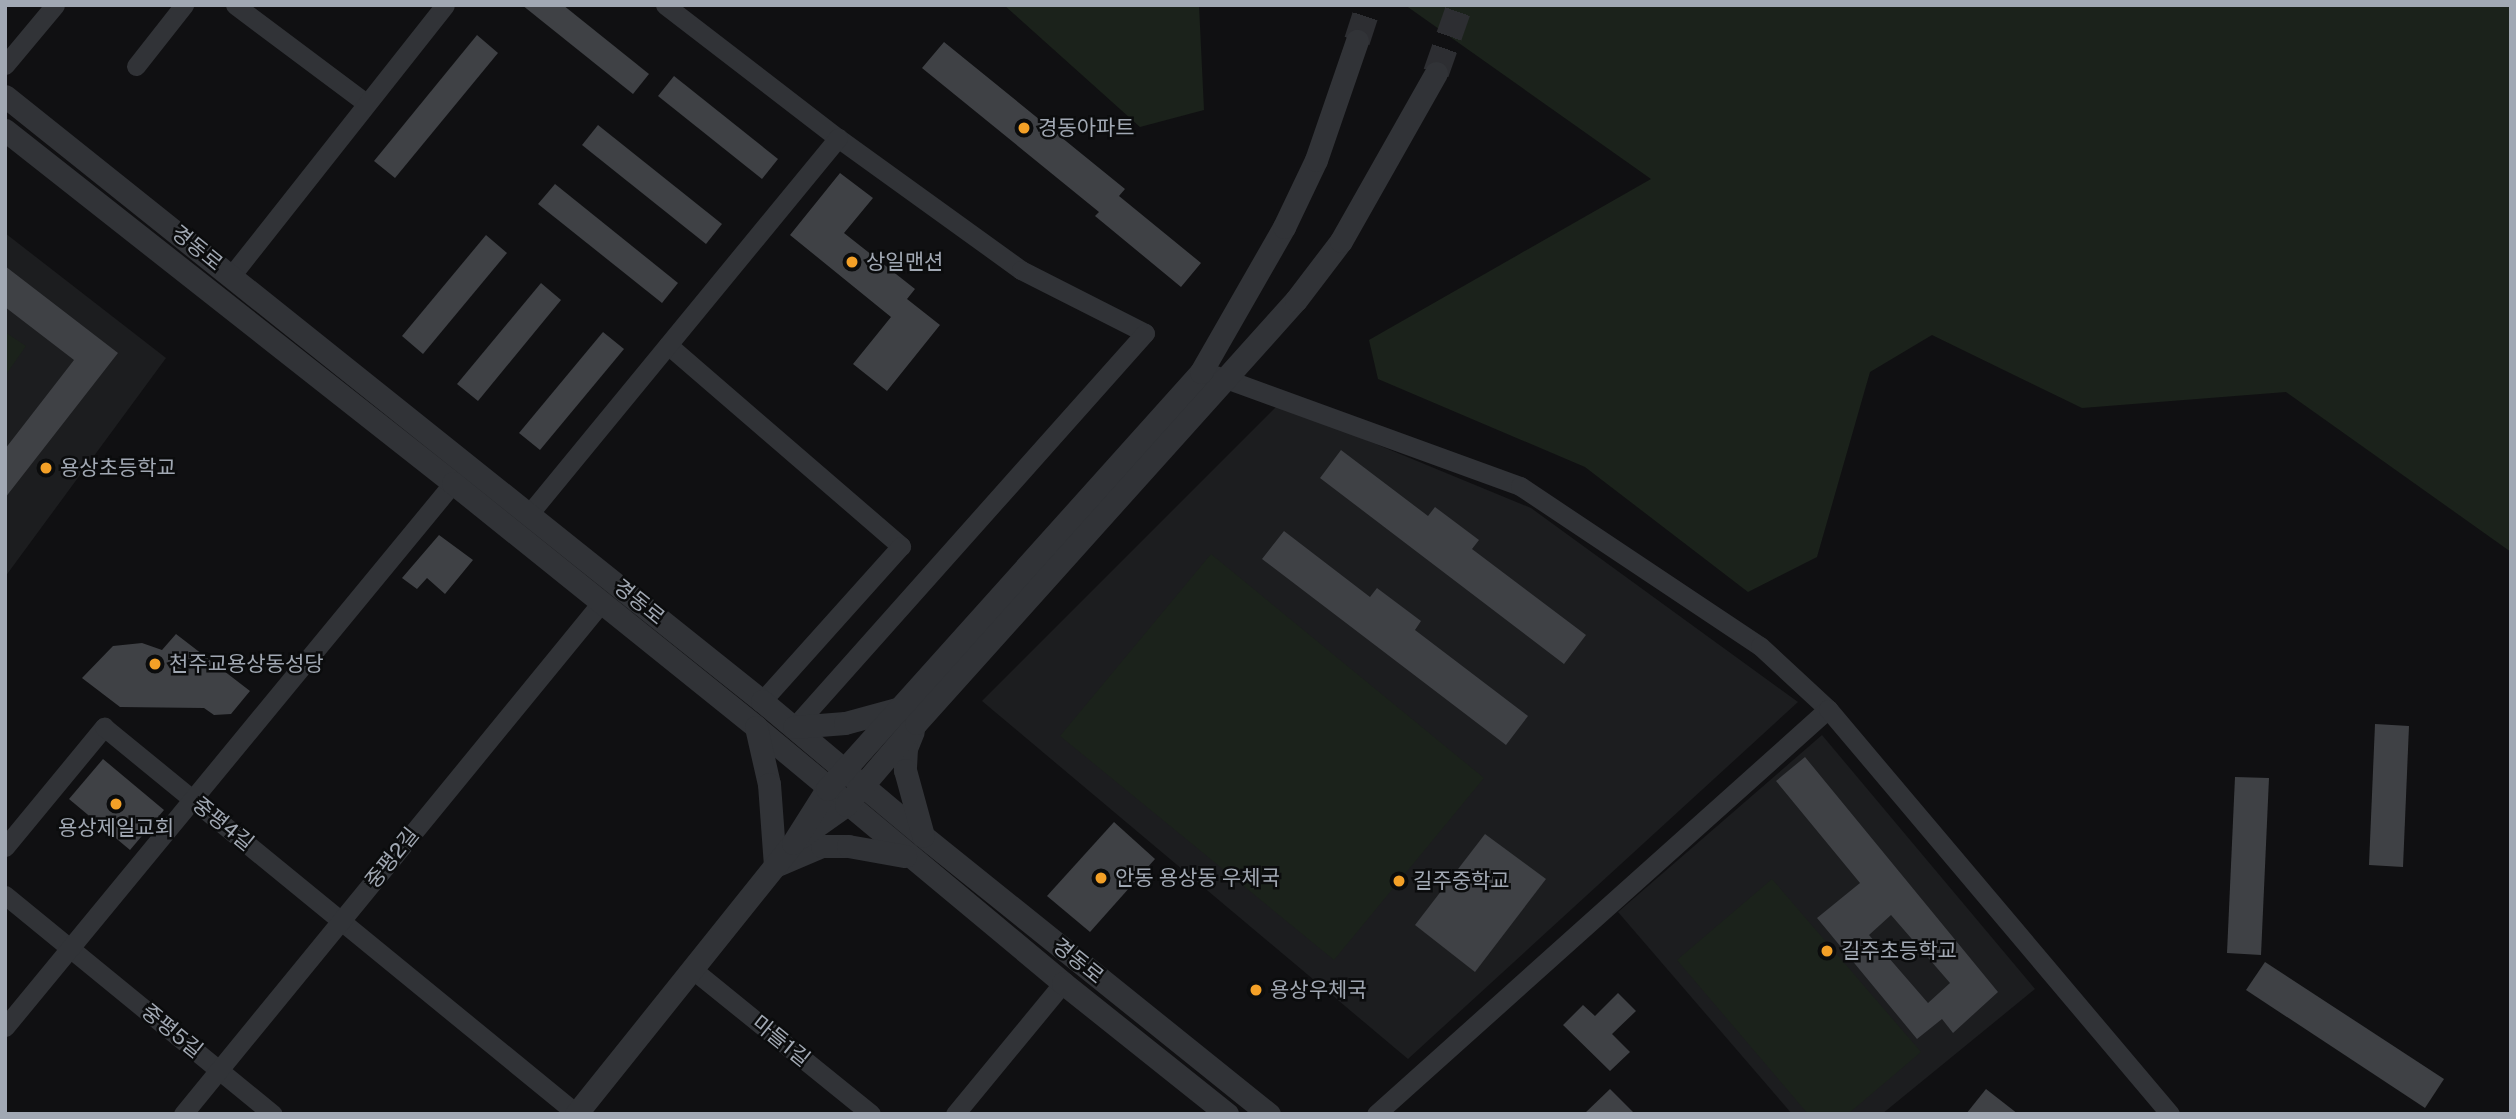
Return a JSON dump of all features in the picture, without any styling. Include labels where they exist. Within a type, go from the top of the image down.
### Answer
[{"type":"street","points":[[5,65],[55,5]]},
{"type":"street","points":[[136,66],[184,5]]},
{"type":"street","points":[[234,5],[366,103]]},
{"type":"street","points":[[231,276],[445,5]]},
{"type":"street","points":[[665,5],[838,138],[1021,270],[1145,332],[794,727]]},
{"type":"street","points":[[576,1114],[793,843],[827,789],[1201,372],[1284,227],[1316,160],[1357,41]]},
{"type":"street","points":[[793,843],[846,805],[916,723],[1296,300],[1341,241],[1436,73]]},
{"type":"street","name":"경동로","points":[[5,96],[762,701],[923,836],[1269,1114]]},
{"type":"street","name":"경동로","points":[[5,130],[453,483],[756,727],[908,856],[1227,1114]]},
{"type":"street","points":[[529,514],[838,138]]},
{"type":"street","points":[[668,345],[901,546],[762,701]]},
{"type":"street","points":[[1201,372],[1228,377],[1520,486],[1760,646],[1828,709],[2170,1114]]},
{"type":"street","points":[[5,1027],[453,483]]},
{"type":"street","name":"중평2길","points":[[183,1114],[601,603]]},
{"type":"street","points":[[794,727],[845,723],[897,709]]},
{"type":"street","points":[[1376,1114],[1828,709]]},
{"type":"street","points":[[916,723],[906,748],[905,770],[923,836]]},
{"type":"street","name":"중평4길","points":[[5,847],[104,727],[576,1114]]},
{"type":"street","points":[[756,727],[769,784],[775,866]]},
{"type":"street","points":[[775,866],[822,846],[848,846],[908,856]]},
{"type":"street","name":"중평5길","points":[[5,895],[273,1114]]},
{"type":"street","name":"마들1길","points":[[692,969],[871,1114]]},
{"type":"street","points":[[955,1114],[1063,983]]},
{"type":"shaded area","points":[[1004,5],[1199,5],[1204,110],[1140,127]]},
{"type":"shaded area","points":[[1405,5],[2511,5],[2511,552],[2286,392],[2082,408],[1932,335],[1870,372],[1817,557],[1748,592],[1585,467],[1378,379],[1369,340],[1651,179]]},
{"type":"shaded area","name":"용상초등학교","points":[[5,233],[166,358],[5,577]]},
{"type":"shaded area","points":[[5,332],[26,346],[5,376]]},
{"type":"shaded area","name":"길주중학교","points":[[1279,404],[1531,508],[1798,702],[1408,1059],[982,701]]},
{"type":"shaded area","points":[[1211,554],[1484,778],[1334,960],[1060,736]]},
{"type":"shaded area","name":"길주초등학교","points":[[1822,735],[2035,989],[1882,1114],[1792,1114],[1618,912]]},
{"type":"shaded area","points":[[1772,879],[1921,1052],[1848,1114],[1808,1114],[1677,960]]},
{"type":"building","points":[[522,5],[563,5],[649,74],[633,94]]},
{"type":"building","points":[[477,35],[498,53],[395,178],[374,161]]},
{"type":"building","name":"경동아파트","points":[[944,42],[1125,189],[1119,196],[1201,263],[1181,287],[1095,216],[1099,212],[922,68]]},
{"type":"building","points":[[674,76],[778,159],[762,179],[658,96]]},
{"type":"building","points":[[598,125],[722,224],[706,244],[582,145]]},
{"type":"building","name":"상일맨션","points":[[840,173],[873,198],[844,233],[915,289],[907,299],[940,325],[887,391],[853,364],[891,317],[790,235]]},
{"type":"building","points":[[555,184],[678,283],[662,303],[538,204]]},
{"type":"building","points":[[486,235],[507,253],[423,354],[402,336]]},
{"type":"building","points":[[5,266],[118,353],[5,498],[5,449],[74,360],[5,307]]},
{"type":"building","points":[[541,283],[561,300],[478,401],[457,384]]},
{"type":"building","points":[[603,332],[624,349],[540,450],[519,433]]},
{"type":"building","points":[[1341,450],[1428,516],[1435,507],[1479,540],[1472,549],[1586,635],[1564,664],[1320,478]]},
{"type":"building","points":[[1284,531],[1370,597],[1377,588],[1421,621],[1415,630],[1528,716],[1506,745],[1262,559]]},
{"type":"building","points":[[439,535],[473,560],[445,594],[427,578],[417,589],[402,578]]},
{"type":"building","name":"천주교용상동성당","points":[[176,634],[250,691],[231,714],[214,715],[204,708],[120,707],[82,678],[113,646],[142,643],[162,650]]},
{"type":"building","points":[[2375,724],[2409,726],[2403,867],[2369,865]]},
{"type":"building","points":[[1805,757],[1998,992],[1953,1033],[1942,1019],[1917,1039],[1817,918],[1860,883],[1776,781]],"holes":[[[1891,915],[1950,983],[1928,1003],[1869,935]]]},
{"type":"building","name":"용상제일교회","points":[[103,759],[164,810],[130,850],[69,799]]},
{"type":"building","points":[[2235,777],[2269,778],[2261,955],[2227,953]]},
{"type":"building","name":"안동 용상동 우체국","points":[[1114,822],[1155,859],[1090,932],[1047,896]]},
{"type":"building","points":[[1485,834],[1546,879],[1475,972],[1415,925]]},
{"type":"building","points":[[2265,962],[2444,1079],[2425,1108],[2246,990]]},
{"type":"building","points":[[1618,993],[1636,1011],[1612,1034],[1630,1052],[1610,1071],[1563,1025],[1583,1005],[1595,1016]]},
{"type":"building","points":[[1610,1089],[1635,1114],[1584,1114]]},
{"type":"building","points":[[1986,1089],[2018,1114],[1966,1114]]},
{"type":"tunnel","points":[[1357,41],[1369,5]]},
{"type":"tunnel","points":[[1436,73],[1460,5]]},
{"type":"place","name":"경동아파트","points":[[1024,128]]},
{"type":"place","name":"상일맨션","points":[[852,262]]},
{"type":"place","name":"용상초등학교","points":[[46,468]]},
{"type":"place","name":"천주교용상동성당","points":[[155,664]]},
{"type":"place","name":"용상제일교회","points":[[116,804]]},
{"type":"place","name":"안동 용상동 우체국","points":[[1101,878]]},
{"type":"place","name":"길주중학교","points":[[1399,881]]},
{"type":"place","name":"길주초등학교","points":[[1827,951]]},
{"type":"place","name":"용상우체국","points":[[1256,990]]}]
